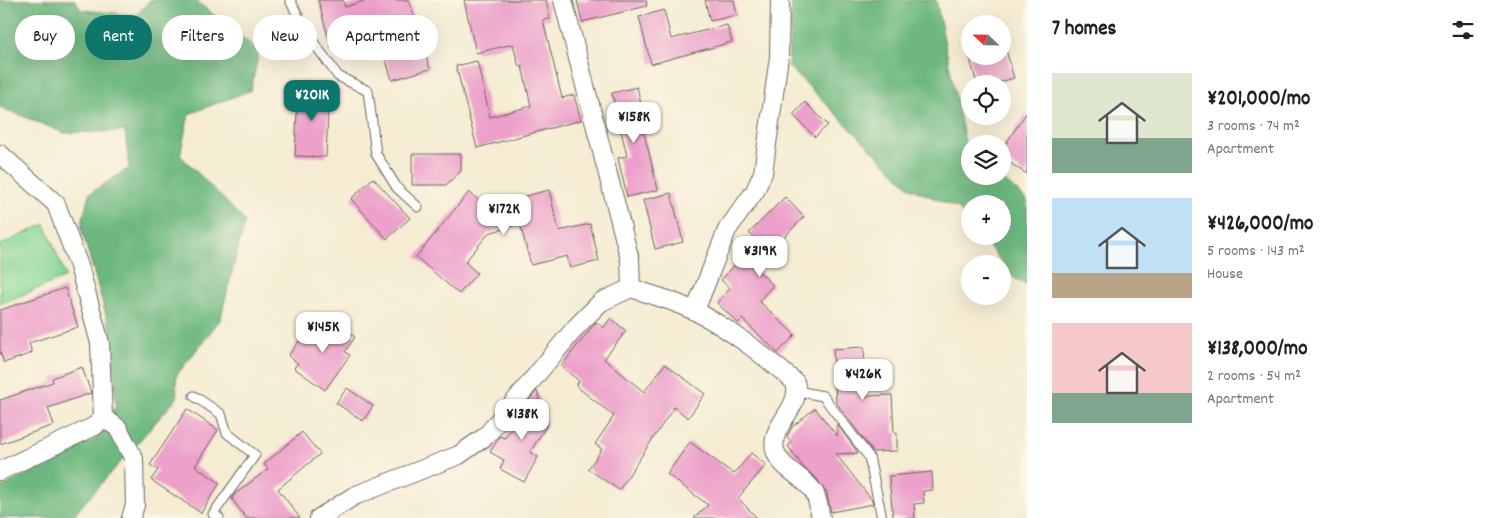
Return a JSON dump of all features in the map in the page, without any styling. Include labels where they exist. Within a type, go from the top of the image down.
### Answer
[{"type":"street","points":[[564,0],[630,260],[631,288]]},
{"type":"street","points":[[695,311],[727,230],[755,191],[763,172],[779,58],[780,0]]},
{"type":"street","points":[[0,154],[56,204],[79,266],[100,343],[104,401],[103,417],[95,426],[0,471]]},
{"type":"street","points":[[319,518],[354,496],[460,455],[486,436],[576,327],[601,302],[631,288],[671,301],[715,321],[742,339],[795,382],[798,391],[774,439],[775,450],[781,461],[814,492],[820,518]]},
{"type":"street","points":[[103,417],[118,428],[134,459],[135,505],[131,518]]},
{"type":"lane","points":[[290,0],[306,32],[338,76],[368,91],[376,154],[397,188],[418,207]]},
{"type":"lane","points":[[798,391],[823,396],[869,457],[882,518]]},
{"type":"lane","points":[[194,396],[221,414],[227,433],[256,455],[213,514],[219,518]]},
{"type":"green space","points":[[0,0],[75,0],[81,10],[137,15],[150,0],[195,0],[214,15],[162,15],[162,60],[243,60],[243,38],[253,46],[253,60],[257,60],[251,90],[189,114],[180,155],[245,221],[220,320],[176,376],[177,398],[71,518],[0,518],[0,488],[96,439],[116,405],[111,332],[81,227],[89,194],[129,168],[125,131],[64,133],[0,107]]},
{"type":"green space","points":[[794,0],[936,0],[964,135],[961,135],[961,185],[1010,185],[1027,200],[1027,285],[1011,274],[1011,255],[996,255],[988,245],[1011,245],[1011,195],[961,195],[961,212],[958,208],[910,188],[788,66],[792,2]]},
{"type":"green space","points":[[45,224],[66,277],[0,304],[0,245]]},
{"type":"building","points":[[318,0],[343,0],[345,7],[367,0],[409,0],[414,15],[327,15],[327,33]]},
{"type":"building","points":[[464,0],[546,0],[550,19],[543,20],[562,98],[574,95],[581,120],[477,148],[456,66],[477,61],[490,117],[531,106],[522,66],[519,67],[513,44],[476,53]]},
{"type":"building","points":[[577,0],[646,0],[647,6],[582,22]]},
{"type":"building","points":[[705,0],[734,0],[737,15],[710,21]]},
{"type":"building","points":[[664,10],[671,39],[727,25],[732,42],[651,64],[639,17]]},
{"type":"building","points":[[386,60],[427,60],[430,69],[392,80]]},
{"type":"building","points":[[972,65],[1010,65],[1014,78],[1011,79],[1011,75],[975,75]]},
{"type":"building","points":[[298,86],[329,87],[326,157],[295,156]]},
{"type":"building","points":[[637,87],[647,128],[643,129],[658,190],[627,197],[618,158],[627,156],[612,93]]},
{"type":"building","points":[[805,102],[828,125],[815,137],[793,115]]},
{"type":"building","points":[[1027,112],[1027,174],[1011,164],[1011,136]]},
{"type":"building","points":[[412,154],[461,154],[461,171],[446,185],[412,185]]},
{"type":"building","points":[[373,178],[410,218],[387,239],[351,199]]},
{"type":"building","points":[[549,190],[559,231],[590,224],[599,261],[570,268],[567,256],[531,265],[520,224],[489,233],[465,262],[477,273],[459,294],[416,257],[469,192],[486,206]]},
{"type":"building","points":[[671,193],[683,242],[655,249],[643,200]]},
{"type":"building","points":[[785,197],[804,217],[754,267],[773,285],[759,301],[795,335],[778,353],[742,319],[738,323],[717,303],[730,288],[721,280],[757,241],[749,233]]},
{"type":"building","points":[[65,288],[78,327],[29,343],[32,353],[4,363],[0,352],[0,310]]},
{"type":"building","points":[[611,318],[626,331],[604,359],[644,392],[665,364],[705,394],[688,418],[674,407],[619,490],[588,469],[602,449],[595,444],[614,416],[576,386],[579,381],[561,366],[596,322],[603,328]]},
{"type":"building","points":[[332,321],[355,337],[345,352],[350,355],[325,390],[294,368],[298,363],[288,356],[300,340],[307,345],[320,325],[326,329]]},
{"type":"building","points":[[864,347],[866,396],[892,395],[894,433],[897,433],[897,451],[873,452],[836,402],[833,349]]},
{"type":"building","points":[[82,367],[91,393],[48,408],[54,425],[0,444],[0,400],[53,382],[52,378]]},
{"type":"building","points":[[347,388],[373,406],[363,421],[336,403]]},
{"type":"building","points":[[537,391],[547,425],[530,452],[538,457],[524,482],[500,469],[504,460],[490,452],[500,436],[505,438]]},
{"type":"building","points":[[815,408],[837,436],[837,424],[858,453],[836,454],[872,500],[873,504],[831,512],[826,490],[804,468],[788,446],[791,443],[787,437],[792,427]]},
{"type":"building","points":[[187,409],[218,430],[195,466],[220,483],[201,513],[151,480],[158,470],[150,465]]},
{"type":"building","points":[[302,432],[320,454],[278,489],[300,518],[246,518],[232,499],[235,494],[268,469],[264,464]]},
{"type":"building","points":[[690,442],[734,474],[751,453],[766,465],[738,498],[757,518],[694,518],[708,505],[667,474]]},
{"type":"building","points":[[932,472],[933,490],[923,491],[924,503],[914,504],[915,518],[893,518],[889,476]]}]
